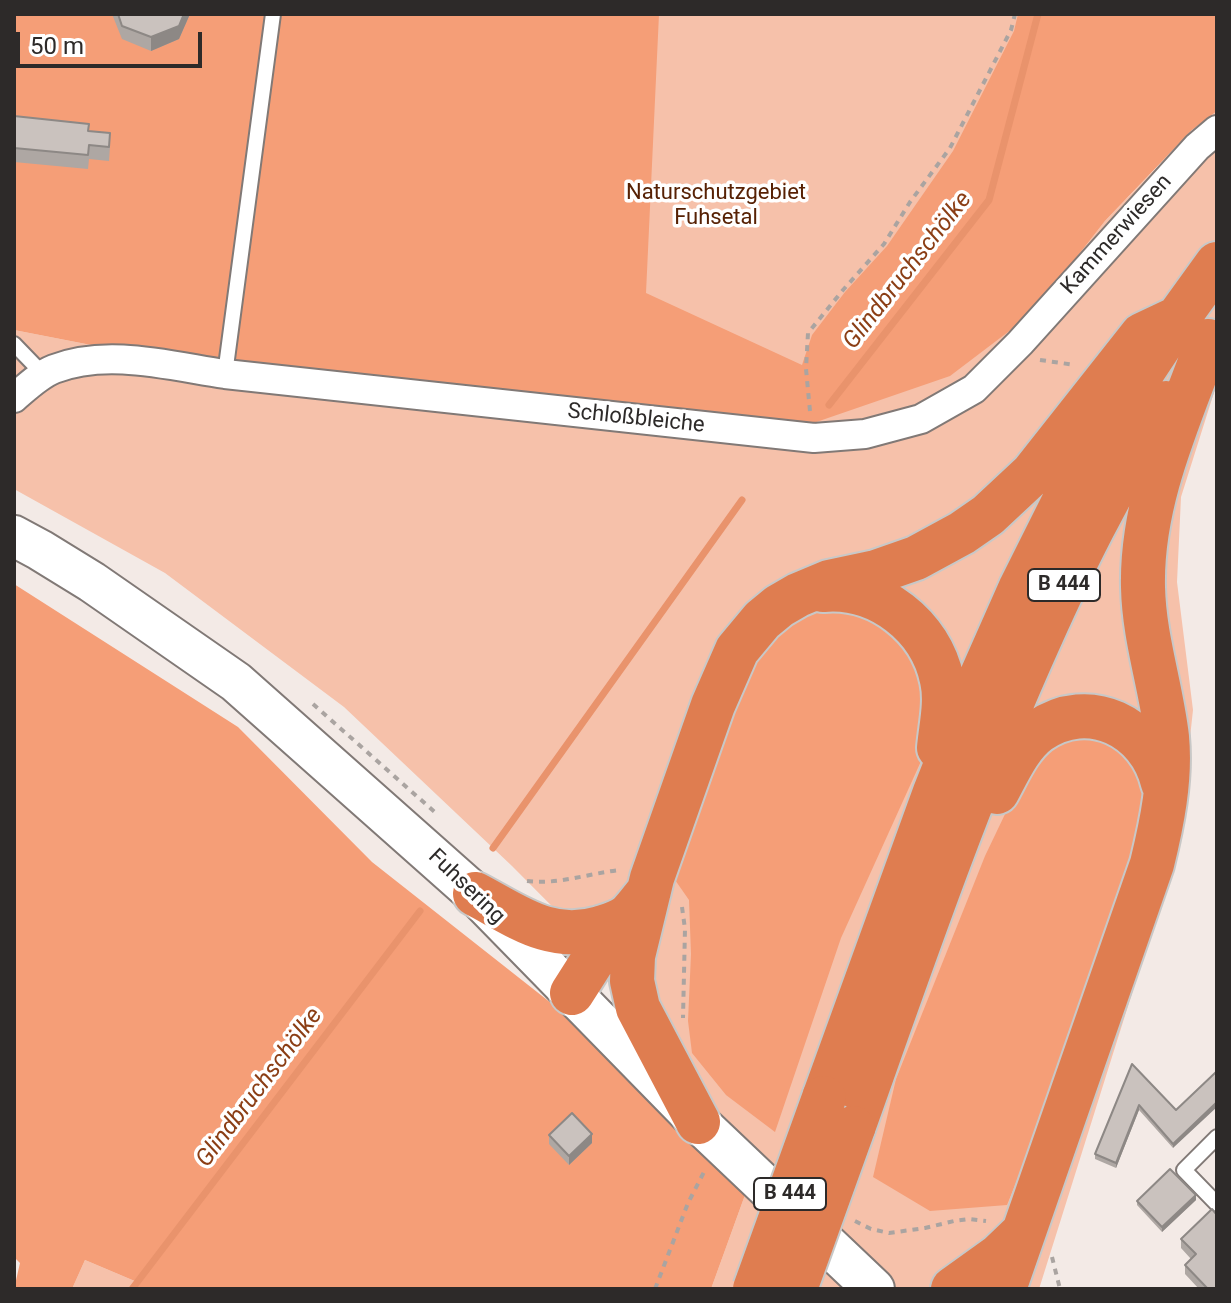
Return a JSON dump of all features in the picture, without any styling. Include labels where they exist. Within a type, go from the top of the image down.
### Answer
[{"type":"highway","name":"B 444","points":[[755,1289],[839,1113],[954,846],[1008,709],[1063,586],[1201,329],[1217,264]]},
{"type":"highway","name":"B 444","points":[[795,1289],[839,1113],[935,792],[986,665],[1056,517],[1117,410],[1201,329]]},
{"type":"highway","points":[[572,993],[600,987],[615,978],[728,668],[737,650],[762,620],[798,595],[829,582],[876,572],[916,558],[962,533],[988,515],[1033,473],[1142,335],[1201,329],[1155,490],[1143,556],[1145,625],[1167,740],[1168,763],[1160,830],[1152,864],[1004,1289]]},
{"type":"highway","points":[[798,595],[832,589],[867,595],[900,613],[927,643],[939,671],[944,700],[935,792]]},
{"type":"highway","points":[[954,846],[979,823],[1027,741],[1056,722],[1073,717],[1107,720],[1138,737],[1158,765],[1164,799]]},
{"type":"highway","points":[[475,894],[537,927],[555,931],[592,930],[637,921]]},
{"type":"highway","points":[[637,921],[632,981],[638,1008],[709,1132]]},
{"type":"highway","points":[[953,1289],[999,1256],[1023,1233]]},
{"type":"main road","name":"Fuhsering","points":[[14,536],[92,582],[236,682],[475,894],[709,1132],[874,1289]]},
{"type":"street","name":"Kammerwiesen","points":[[1020,343],[1187,158],[1217,130]]},
{"type":"street","name":"Schloßbleiche","points":[[14,398],[43,374],[74,362],[110,360],[814,438],[865,434],[921,419],[974,389],[1020,343]]},
{"type":"lane","points":[[225,374],[273,14]]},
{"type":"lane","points":[[14,344],[43,374]]},
{"type":"lane","points":[[1217,1137],[1184,1170],[1217,1204]]},
{"type":"path","points":[[814,438],[806,369],[808,333],[884,244],[950,148],[1011,30],[1015,14]]},
{"type":"path","points":[[1020,343],[1041,361],[1079,366]]},
{"type":"path","points":[[655,1289],[688,1203],[709,1132]]},
{"type":"green space","name":"Naturschutzgebiet Fuhsetal","points":[[461,14],[1217,14],[829,379],[425,363]]},
{"type":"green space","points":[[1217,111],[1217,383],[1181,497],[1177,582],[1193,710],[1178,847],[1039,1289],[860,1289],[845,1276],[840,1289],[711,1289],[745,1195],[664,1019],[512,866],[344,707],[165,573],[14,489],[14,330],[240,374],[796,429],[1033,313],[1105,221],[1193,130]]},
{"type":"green space","points":[[85,1260],[137,1282],[135,1289],[72,1289]]},
{"type":"shaded area","points":[[14,14],[659,14],[646,293],[802,365],[812,335],[845,292],[887,246],[953,151],[1014,31],[1018,14],[1217,14],[1217,111],[1192,130],[1105,221],[1033,313],[950,376],[796,429],[240,374],[14,330]]},
{"type":"shaded area","points":[[14,584],[238,727],[372,862],[584,1029],[745,1195],[711,1289],[135,1289],[137,1282],[85,1260],[72,1289],[14,1289],[20,1263],[14,1257]]},
{"type":"shaded area","points":[[828,602],[877,614],[927,670],[927,748],[841,938],[775,1132],[726,1095],[692,1053],[688,1021],[691,954],[689,900],[673,877],[738,687],[780,628]]},
{"type":"shaded area","points":[[1071,737],[1100,738],[1137,758],[1155,789],[1142,870],[1007,1205],[930,1211],[873,1177],[896,1079],[985,856],[1029,764],[1047,747]]},
{"type":"building","points":[[118,14],[184,14],[179,26],[151,37],[122,26]]},
{"type":"building","points":[[14,116],[89,124],[88,131],[110,133],[109,147],[89,145],[88,155],[14,148]]},
{"type":"building","points":[[1132,1064],[1176,1110],[1216,1072],[1217,1102],[1173,1144],[1139,1105],[1116,1163],[1095,1154]]},
{"type":"building","points":[[572,1113],[592,1134],[569,1156],[549,1135]]},
{"type":"building","points":[[1170,1169],[1196,1195],[1162,1227],[1137,1201]]},
{"type":"building","points":[[1212,1209],[1217,1215],[1217,1289],[1208,1289],[1185,1265],[1196,1254],[1181,1239]]},
{"type":"waterway","name":"Glindbruchschölke","points":[[829,405],[989,200],[1038,14]]},
{"type":"waterway","name":"Glindbruchschölke","points":[[493,848],[742,500]]},
{"type":"waterway","name":"Glindbruchschölke","points":[[132,1289],[420,911]]}]
